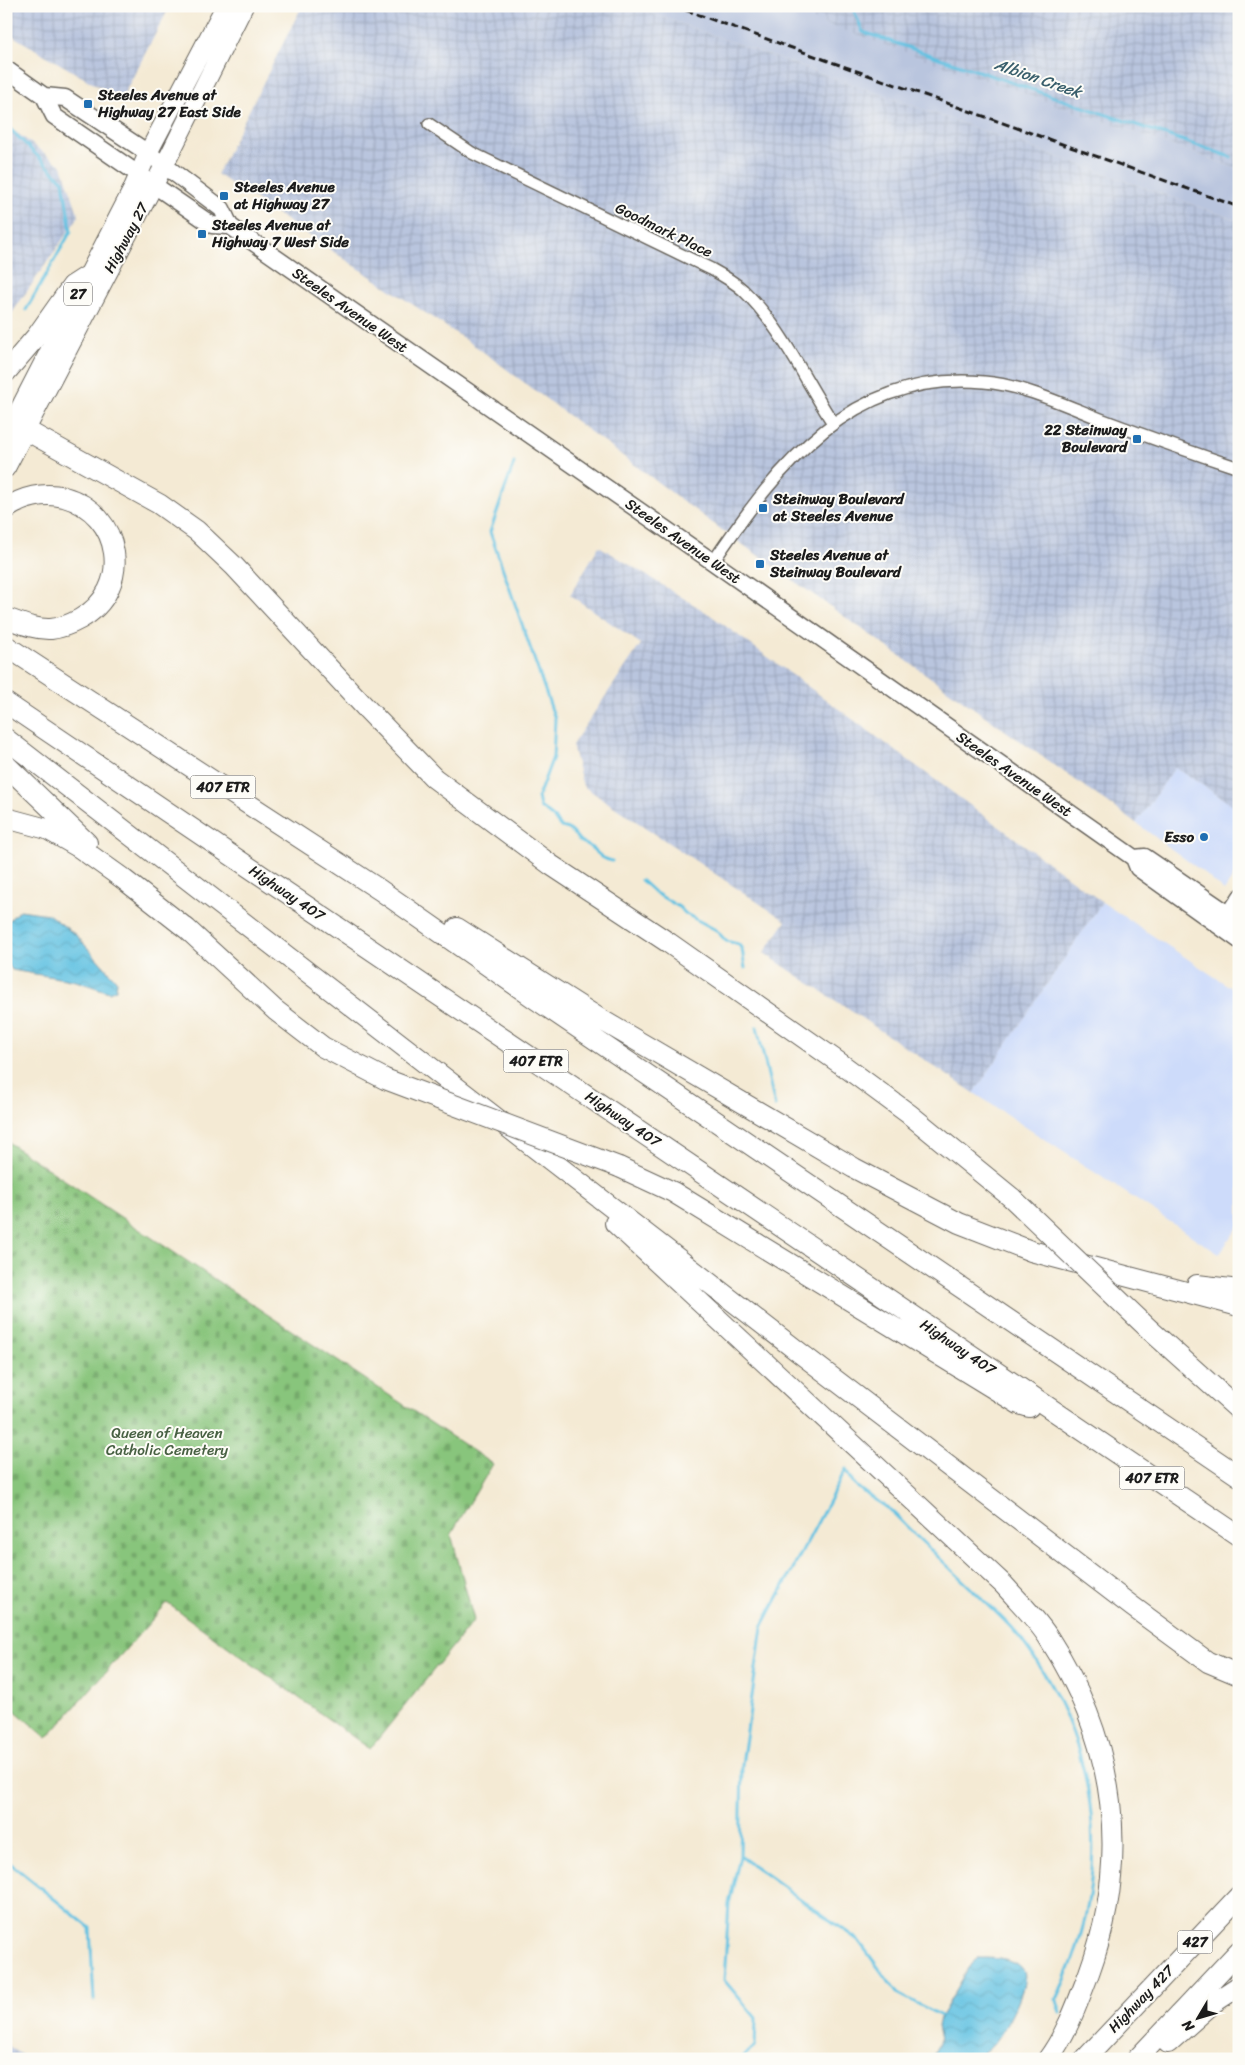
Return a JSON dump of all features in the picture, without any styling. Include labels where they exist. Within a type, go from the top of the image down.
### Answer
[{"type":"highway","points":[[6,372],[36,337],[72,286],[86,277]]},
{"type":"highway","points":[[15,429],[158,504],[197,531],[234,566],[364,706],[434,778],[551,865],[669,943],[910,1114],[1012,1198],[1150,1330],[1239,1410]]},
{"type":"highway","points":[[6,510],[31,496],[54,494],[78,501],[100,520],[113,543],[115,575],[107,594],[92,612],[71,624],[51,629],[31,626],[6,618]]},
{"type":"highway","name":"407 ETR","points":[[6,646],[380,890],[537,1000],[1239,1476]]},
{"type":"highway","name":"Highway 407","points":[[6,703],[1239,1536]]},
{"type":"highway","points":[[6,739],[566,1170],[800,1353],[1133,1607],[1208,1662],[1239,1675]]},
{"type":"highway","points":[[6,765],[122,878]]},
{"type":"highway","points":[[6,818],[47,829],[80,848],[122,878],[187,929],[275,1010],[323,1047],[386,1079],[619,1167],[673,1192],[1019,1404],[1065,1420]]},
{"type":"highway","points":[[380,890],[422,906],[600,1019],[854,1168],[959,1223],[1031,1251],[1239,1306]]},
{"type":"highway","points":[[566,1170],[600,1210],[1004,1585],[1050,1639],[1079,1693],[1099,1743],[1112,1802],[1114,1860],[1100,1942],[1076,2007],[1048,2059]]},
{"type":"highway","points":[[1143,1282],[1196,1284],[1239,1290]]},
{"type":"highway","name":"Highway 427","points":[[1084,2059],[1239,1896]]},
{"type":"highway","name":"427","points":[[1137,2059],[1239,1951]]},
{"type":"highway","points":[[1150,2059],[1213,2003],[1239,1986]]},
{"type":"main road","name":"Highway 27","points":[[6,468],[15,429],[86,277],[132,190],[148,153],[226,6]]},
{"type":"main road","name":"Highway 27","points":[[15,429],[154,184],[244,6]]},
{"type":"main road","name":"Steeles Avenue West","points":[[6,69],[44,96],[54,116],[212,225],[230,226]]},
{"type":"main road","name":"Steeles Avenue West","points":[[44,96],[66,98],[148,153],[222,209],[230,226],[1134,858],[1145,857],[1228,920],[1239,940]]},
{"type":"street","name":"Goodmark Place","points":[[429,124],[472,153],[711,269],[742,289],[763,312],[781,338],[833,423]]},
{"type":"street","points":[[713,562],[732,533],[782,470],[811,440],[856,407],[894,391],[939,382],[985,382],[1012,388],[1062,404],[1165,444],[1239,468]]},
{"type":"street","points":[[1228,920],[1239,895]]},
{"type":"shaded area","points":[[6,6],[170,6],[121,100],[6,32]]},
{"type":"shaded area","points":[[302,6],[630,6],[1239,221],[1239,809],[1175,767],[1136,823],[715,525],[478,348],[217,174]]},
{"type":"shaded area","points":[[630,6],[774,6],[1239,169],[1239,221]]},
{"type":"shaded area","points":[[774,6],[1239,6],[1239,169],[832,27]]},
{"type":"shaded area","points":[[6,125],[62,166],[79,216],[10,316],[6,315]]},
{"type":"shaded area","points":[[599,546],[709,614],[1102,902],[974,1093],[764,953],[786,921],[583,786],[572,745],[641,644],[570,595]]},
{"type":"shaded area","points":[[1175,767],[1239,809],[1239,868],[1224,891],[1204,873],[1136,823]]},
{"type":"shaded area","points":[[1102,902],[1239,993],[1239,1226],[1219,1254],[974,1093]]},
{"type":"shaded area","points":[[6,2044],[27,2059],[6,2059]]},
{"type":"green space","name":"Queen of Heaven Catholic Cemetery","points":[[6,1141],[493,1464],[451,1534],[474,1620],[370,1749],[167,1603],[47,1738],[6,1703]]},
{"type":"water","points":[[20,910],[48,914],[76,935],[117,981],[116,989],[109,992],[76,981],[12,970],[6,961],[6,923]]},
{"type":"water","points":[[978,1958],[1010,1961],[1021,1967],[1025,1979],[1013,2012],[995,2043],[976,2058],[966,2060],[931,2059],[940,2041],[937,2026],[939,2020],[971,1964]]},
{"type":"waterway","name":"Albion Creek","points":[[858,6],[854,11],[863,32],[1231,157]]},
{"type":"waterway","points":[[6,125],[63,181],[71,231],[26,310]]},
{"type":"waterway","points":[[514,463],[490,532],[555,719],[553,757],[538,797],[540,807],[552,816],[561,827],[570,830],[580,841],[602,857],[612,861]]},
{"type":"waterway","points":[[641,880],[654,892],[679,907],[686,914],[716,930],[726,941],[738,944],[742,949],[745,968]]},
{"type":"waterway","points":[[757,1027],[775,1106]]},
{"type":"waterway","points":[[846,1469],[853,1482],[863,1492],[892,1512],[1016,1633],[1048,1680],[1069,1723],[1083,1768],[1091,1814],[1092,1860],[1087,1907],[1075,1953],[1056,1999],[1061,2012]]},
{"type":"waterway","points":[[741,2059],[755,2046],[756,2018],[724,1980],[729,1904],[740,1856],[742,1765],[762,1627],[846,1469]]},
{"type":"waterway","points":[[740,1856],[858,1940],[897,1993],[941,2016]]},
{"type":"waterway","points":[[6,1860],[90,1928],[94,2000]]},
{"type":"railway","points":[[674,6],[1239,207]]},
{"type":"place","name":"Steeles Avenue at Highway 27 East Side","points":[[88,104]]},
{"type":"place","name":"Steeles Avenue at Highway 27","points":[[224,196]]},
{"type":"place","name":"Steeles Avenue at Highway 7 West Side","points":[[202,234]]},
{"type":"place","name":"22 Steinway Boulevard","points":[[1137,439]]},
{"type":"place","name":"Steinway Boulevard at Steeles Avenue","points":[[763,508]]},
{"type":"place","name":"Steeles Avenue at Steinway Boulevard","points":[[760,564]]},
{"type":"place","name":"Esso","points":[[1204,837]]}]
